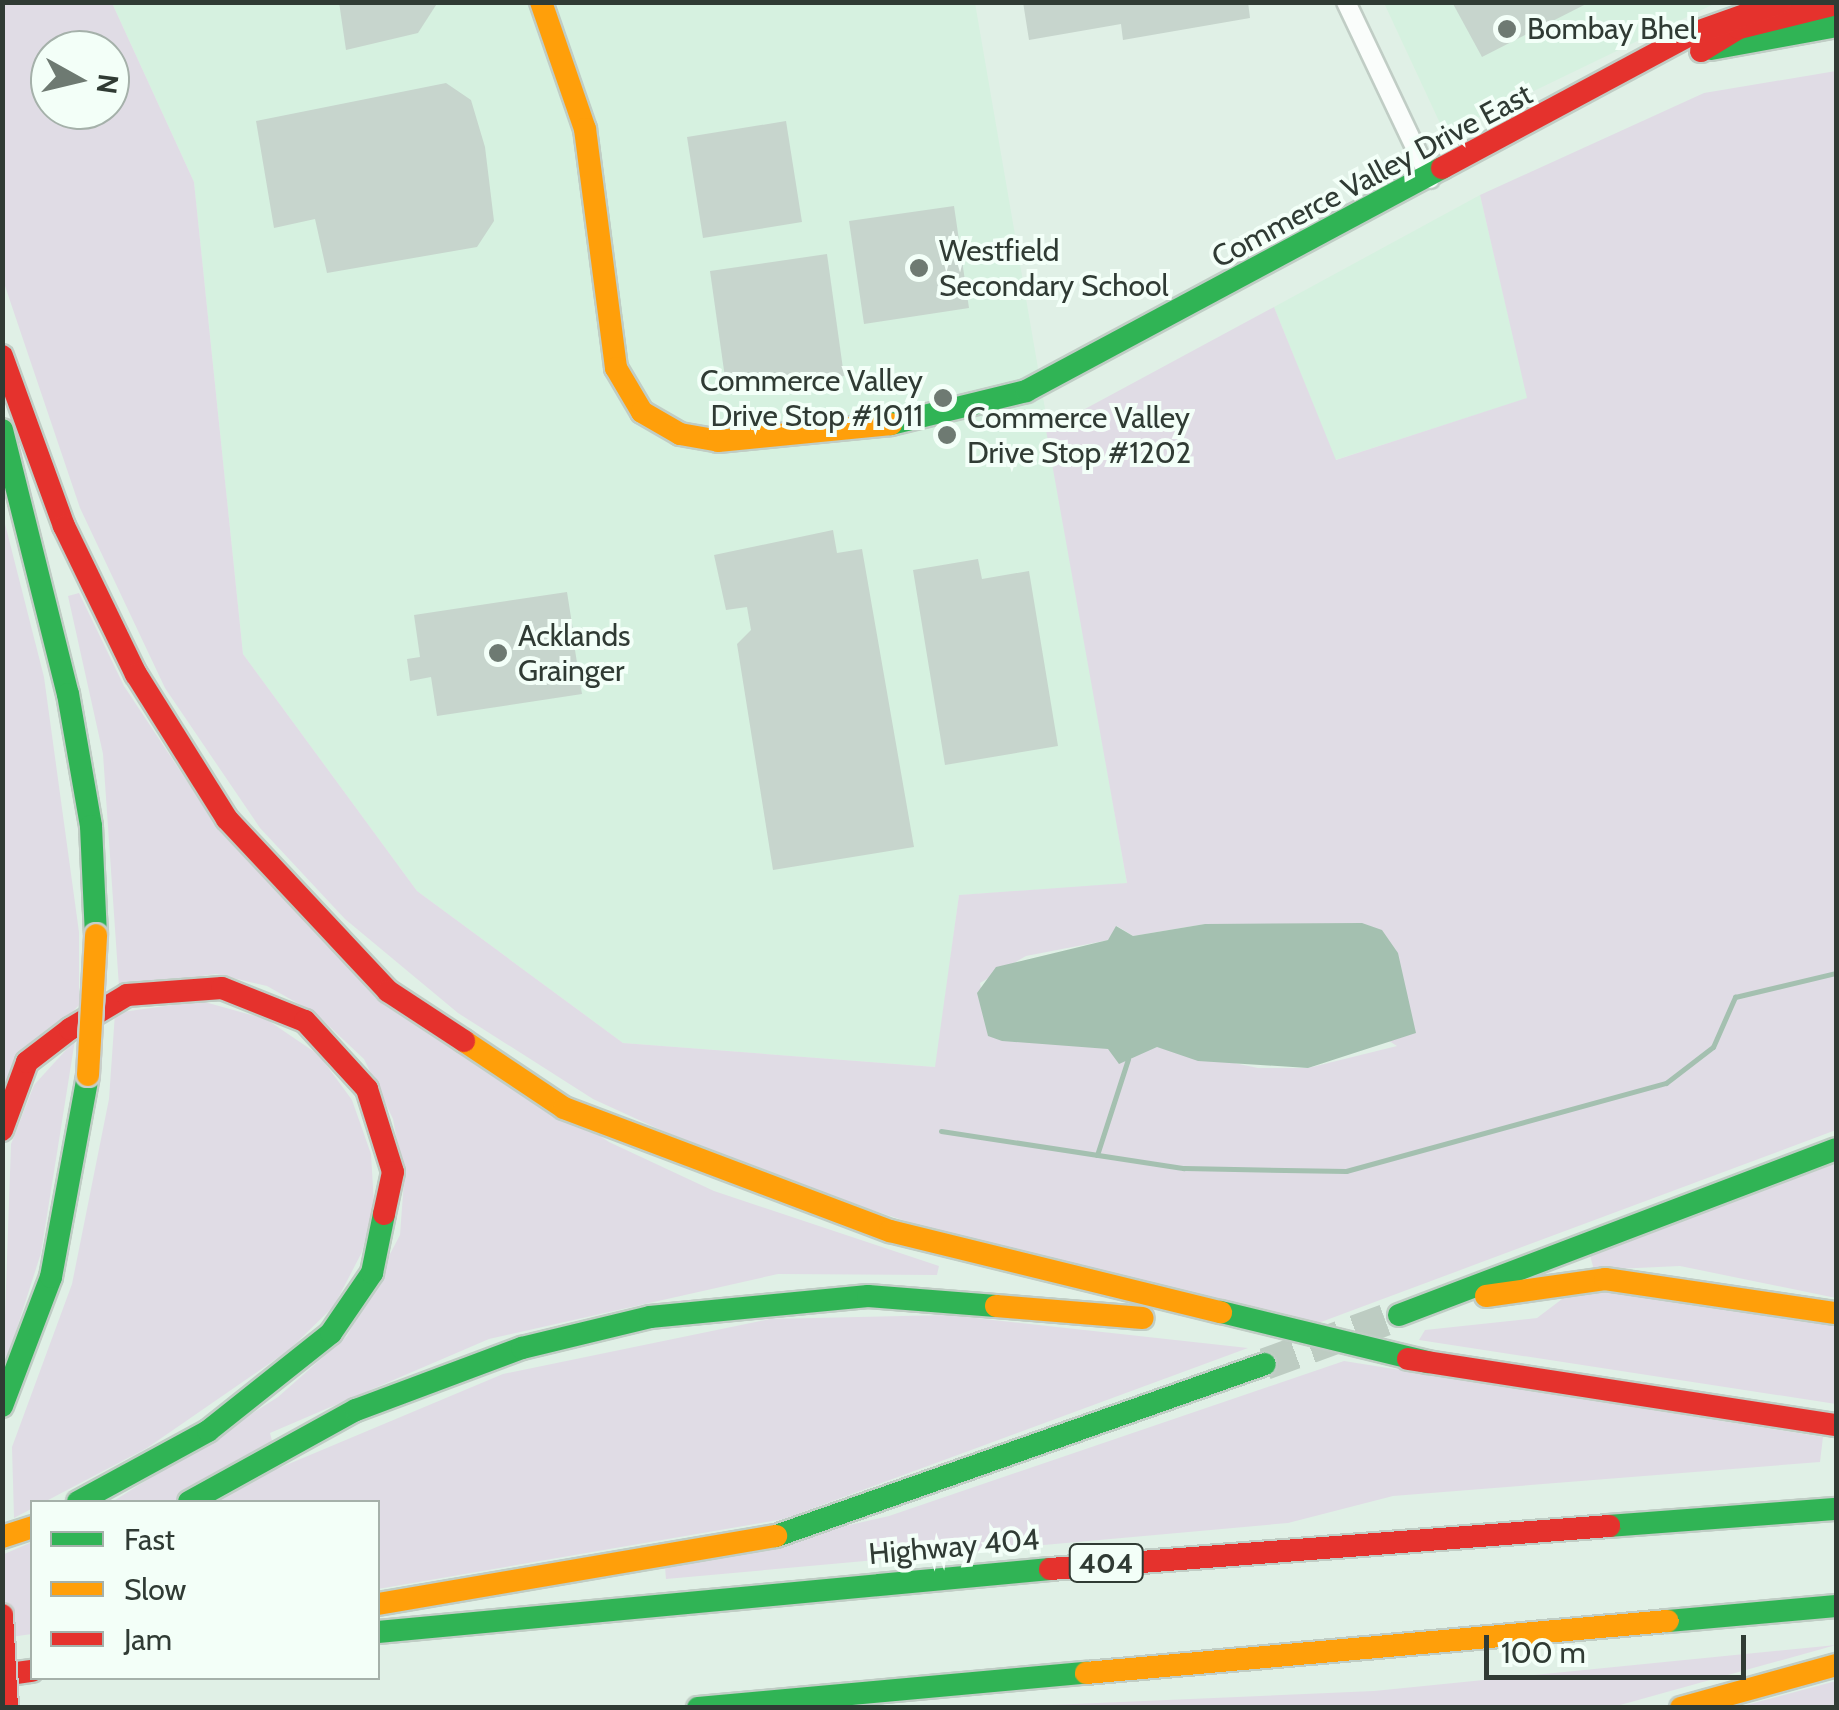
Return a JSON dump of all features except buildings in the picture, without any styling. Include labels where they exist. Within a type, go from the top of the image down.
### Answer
[{"type":"main road","name":"Commerce Valley Drive East","points":[[540,2],[586,128],[616,368],[642,412],[680,434],[718,441],[924,421],[1026,392],[1677,50],[1716,22],[1781,2]]},
{"type":"main road","points":[[1701,51],[1739,28],[1836,4]]},
{"type":"main road","name":"Commerce Valley Drive East","points":[[1677,50],[1701,51],[1836,26]]},
{"type":"main road","points":[[2,356],[64,526],[136,674],[227,819],[388,990],[564,1108],[890,1232],[1428,1362]]},
{"type":"main road","points":[[2,430],[68,694],[91,826],[96,935],[88,1075],[51,1277],[2,1406]]},
{"type":"main road","points":[[2,1130],[27,1062],[70,1029],[127,994],[222,988],[306,1021],[340,1055],[367,1089],[390,1157],[386,1228],[372,1273],[331,1333],[208,1431],[82,1500]]},
{"type":"main road","points":[[1836,1149],[1392,1318],[1605,1280],[1723,1290],[1836,1313]]},
{"type":"main road","points":[[192,1500],[276,1446],[522,1348],[765,1302],[1010,1300],[1836,1425]]},
{"type":"main road","points":[[380,1604],[754,1543],[1264,1364]]},
{"type":"main road","name":"Highway 404","points":[[380,1632],[1188,1556],[1836,1509]]},
{"type":"main road","points":[[2,1537],[30,1528]]},
{"type":"main road","points":[[698,1708],[1836,1606]]},
{"type":"main road","points":[[2,1615],[7,1708]]},
{"type":"main road","points":[[2,1644],[30,1621]]},
{"type":"main road","points":[[1680,1708],[1836,1665]]},
{"type":"main road","points":[[2,1675],[30,1671]]},
{"type":"street","points":[[1346,2],[1430,179]]},
{"type":"shaded area","points":[[2,3],[112,3],[124,30],[30,30],[30,130],[130,130],[130,42],[194,182],[243,654],[417,891],[623,1043],[935,1067],[959,895],[1127,883],[1046,430],[1274,307],[1336,460],[1527,398],[1480,195],[1704,93],[1836,71],[1836,1130],[1313,1325],[946,1234],[748,1170],[593,1099],[458,1013],[345,919],[260,828],[165,688],[80,508],[3,280]],"holes":[[[1205,924],[1397,1046],[1308,1068],[1258,1068],[1158,1047],[988,1036],[980,983],[1026,956],[1109,940],[1117,926],[1133,936]]]},
{"type":"shaded area","points":[[112,3],[975,3],[1127,884],[959,895],[936,1067],[623,1043],[417,891],[243,654],[194,182],[130,42],[130,30],[124,30]]},
{"type":"shaded area","points":[[1384,3],[1716,3],[1445,134]]},
{"type":"shaded area","points":[[1480,195],[1528,398],[1335,460],[1274,307]]},
{"type":"shaded area","points":[[2,512],[44,677],[79,932],[79,1005],[2,1089]]},
{"type":"shaded area","points":[[79,593],[124,686],[222,834],[370,981],[609,1142],[714,1191],[939,1266],[937,1275],[778,1274],[489,1339],[270,1433],[279,1468],[503,1374],[770,1319],[947,1315],[1248,1348],[784,1519],[380,1589],[380,1500],[115,1500],[278,1397],[347,1336],[400,1235],[404,1180],[393,1119],[364,1059],[315,1013],[267,986],[216,974],[119,987],[103,754],[68,596]]},
{"type":"shaded area","points":[[1362,923],[1382,930],[1398,953],[1416,1033],[1308,1068],[1198,1061],[1157,1047],[1119,1064],[1108,1049],[1002,1041],[988,1036],[977,993],[996,967],[1108,940],[1116,926],[1133,936],[1205,924]]},
{"type":"shaded area","points":[[201,1001],[266,1019],[319,1055],[352,1100],[371,1154],[374,1204],[362,1252],[334,1306],[289,1350],[147,1448],[48,1500],[30,1500],[30,1510],[14,1518],[12,1447],[72,1284],[109,1099],[115,1013]]},
{"type":"shaded area","points":[[75,1040],[41,1253],[3,1372],[11,1144],[34,1085]]},
{"type":"shaded area","points":[[1836,1158],[1836,1298],[1680,1266],[1594,1270],[1589,1252]]},
{"type":"shaded area","points":[[1659,1290],[1836,1323],[1836,1404],[1419,1340],[1425,1330],[1537,1318],[1570,1293]]},
{"type":"shaded area","points":[[1344,1361],[1823,1437],[1820,1462],[1393,1496],[1288,1523],[666,1579],[665,1567],[889,1516]]},
{"type":"shaded area","points":[[30,1543],[30,1634],[3,1638],[2,1555]]},
{"type":"shaded area","points":[[1836,1645],[1613,1707],[982,1708],[1374,1691]]},
{"type":"shaded area","points":[[1836,1681],[1836,1707],[1735,1708]]},
{"type":"waterway","points":[[941,1131],[1184,1168],[1346,1171],[1666,1083],[1713,1047],[1735,997],[1836,973]]},
{"type":"waterway","points":[[1097,1155],[1128,1059]]},
{"type":"tunnel","points":[[1265,1364],[1385,1320]]},
{"type":"traffic: fast","points":[[1711,49],[1836,26]]},
{"type":"traffic: fast","points":[[891,424],[1026,391],[1442,168]]},
{"type":"traffic: fast","points":[[2,430],[68,694],[91,826],[96,935]]},
{"type":"traffic: fast","points":[[2,1406],[51,1277],[88,1075]]},
{"type":"traffic: fast","points":[[1399,1315],[1836,1149]]},
{"type":"traffic: fast","points":[[82,1500],[208,1431],[331,1333],[372,1273],[384,1214]]},
{"type":"traffic: fast","points":[[193,1500],[356,1410],[522,1348],[650,1317],[868,1296],[996,1306]]},
{"type":"traffic: fast","points":[[1221,1312],[1427,1362]]},
{"type":"traffic: fast","points":[[776,1536],[1265,1364]]},
{"type":"traffic: fast","points":[[1609,1526],[1836,1509]]},
{"type":"traffic: fast","points":[[380,1632],[1050,1569]]},
{"type":"traffic: fast","points":[[1668,1621],[1836,1606]]},
{"type":"traffic: fast","points":[[698,1708],[1086,1673]]},
{"type":"traffic: slow","points":[[541,2],[585,129],[616,368],[642,412],[680,434],[718,441],[891,424]]},
{"type":"traffic: slow","points":[[88,1075],[96,935]]},
{"type":"traffic: slow","points":[[464,1041],[564,1108],[890,1231],[1221,1312]]},
{"type":"traffic: slow","points":[[1486,1296],[1605,1279],[1836,1313]]},
{"type":"traffic: slow","points":[[996,1306],[1143,1318]]},
{"type":"traffic: slow","points":[[2,1537],[30,1528]]},
{"type":"traffic: slow","points":[[380,1604],[776,1536]]},
{"type":"traffic: slow","points":[[1086,1673],[1668,1621]]},
{"type":"traffic: slow","points":[[1681,1708],[1836,1665]]},
{"type":"traffic: jam","points":[[1442,168],[1694,33],[1781,2]]},
{"type":"traffic: jam","points":[[1701,51],[1739,28],[1836,4]]},
{"type":"traffic: jam","points":[[2,356],[64,526],[136,674],[227,819],[388,991],[464,1041]]},
{"type":"traffic: jam","points":[[2,1130],[27,1062],[70,1029],[127,995],[222,988],[305,1021],[367,1089],[393,1172],[384,1214]]},
{"type":"traffic: jam","points":[[1408,1359],[1836,1425]]},
{"type":"traffic: jam","points":[[1050,1569],[1609,1526]]},
{"type":"traffic: jam","points":[[2,1615],[7,1708]]},
{"type":"traffic: jam","points":[[2,1675],[30,1671]]},
{"type":"place","name":"Bombay Bhel","points":[[1507,29]]},
{"type":"place","name":"Westfield Secondary School","points":[[919,268]]},
{"type":"place","name":"Commerce Valley Drive Stop #1011","points":[[943,398]]},
{"type":"place","name":"Commerce Valley Drive Stop #1202","points":[[947,435]]},
{"type":"place","name":"Acklands Grainger","points":[[498,653]]}]
